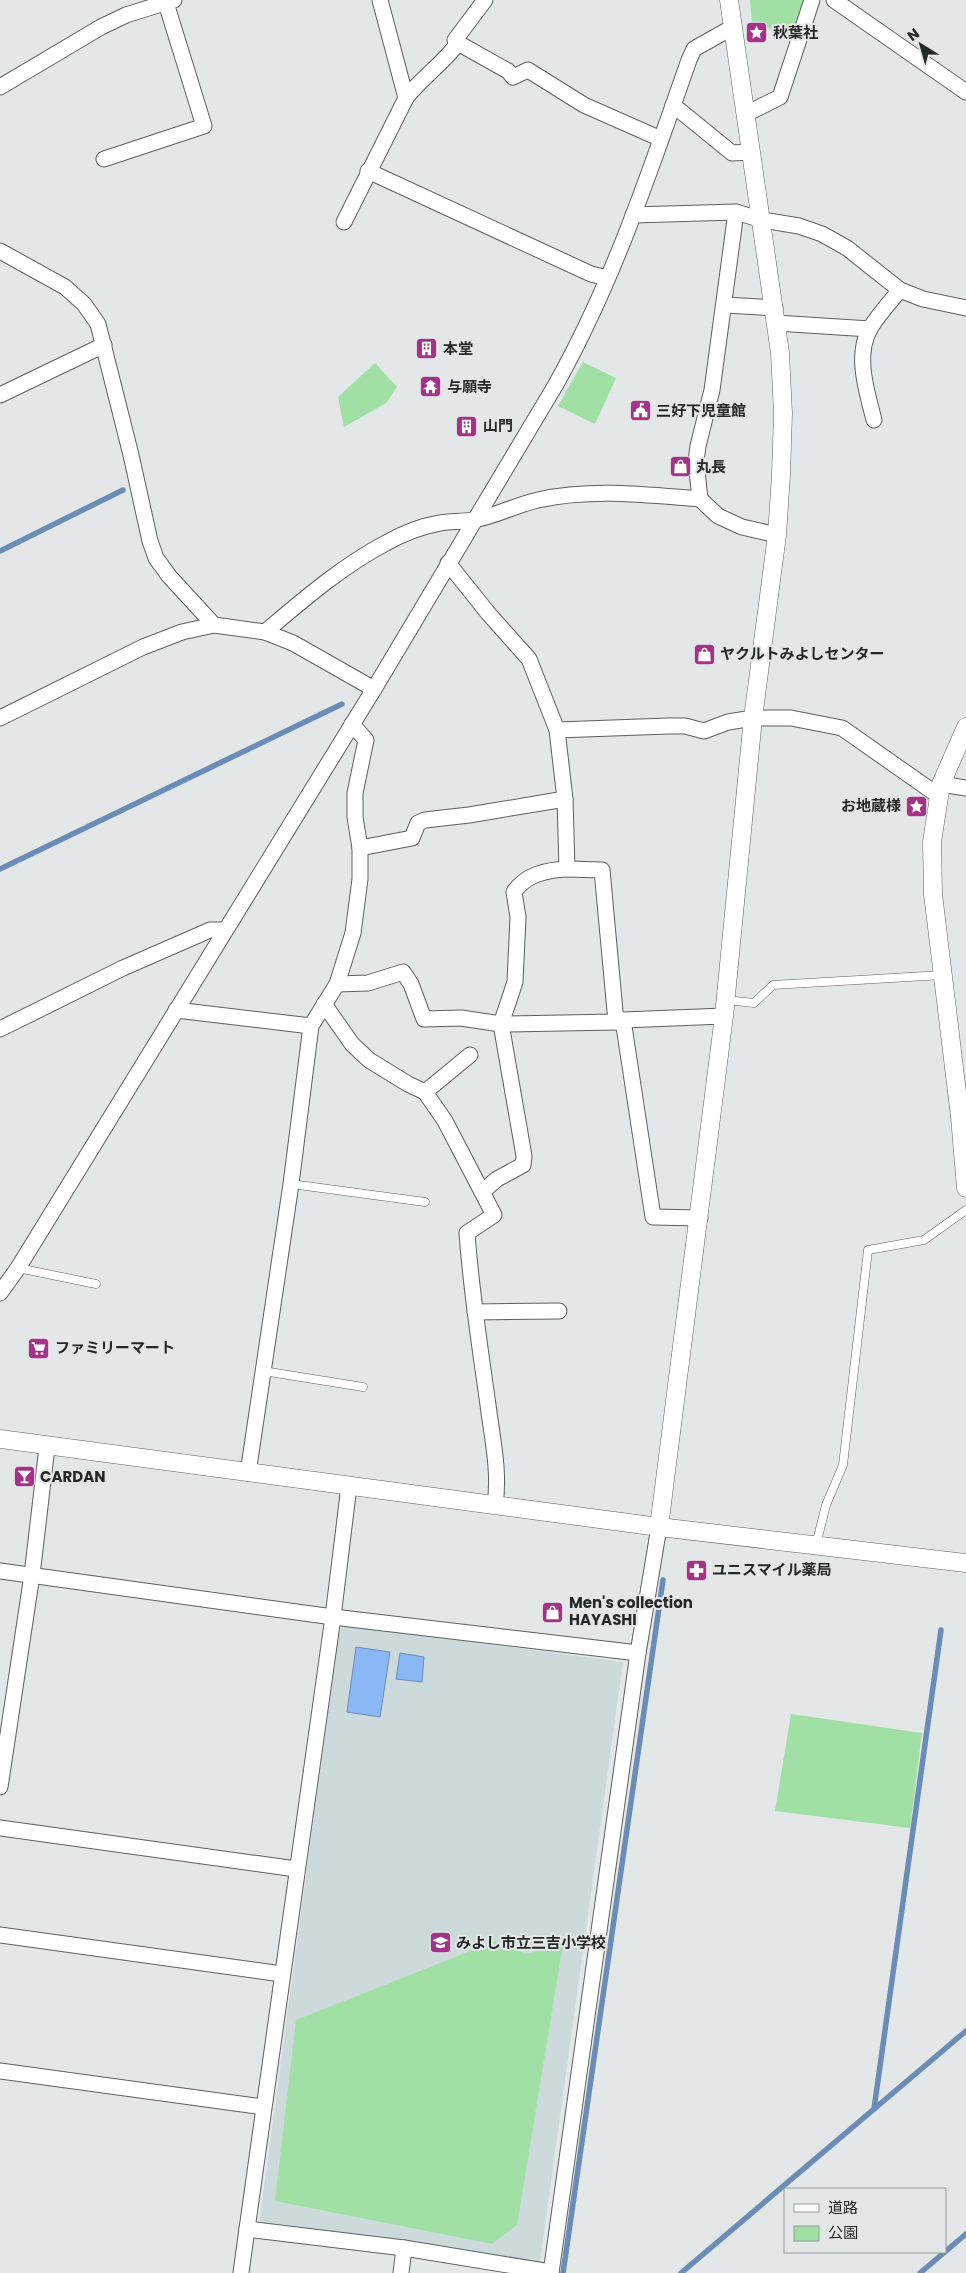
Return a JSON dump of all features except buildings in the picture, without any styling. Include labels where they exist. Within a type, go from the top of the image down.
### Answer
[{"type":"street","points":[[380,0],[406,98]]},
{"type":"street","points":[[485,0],[455,40],[458,43],[508,71],[513,77],[528,70],[584,105],[661,139]]},
{"type":"street","points":[[247,2229],[404,2248],[551,2272],[638,1654],[659,1527],[700,1218],[725,1008],[753,718],[777,534],[783,413],[775,315],[729,0]]},
{"type":"street","points":[[746,114],[780,97],[812,0]]},
{"type":"street","points":[[834,0],[965,89]]},
{"type":"street","points":[[0,87],[100,27],[126,15],[170,2],[204,126],[104,159]]},
{"type":"street","points":[[0,1293],[18,1268],[224,930],[374,689],[583,337],[634,216],[694,49],[734,27]]},
{"type":"street","points":[[344,222],[406,98],[413,89],[448,57],[458,43]]},
{"type":"street","points":[[673,105],[732,153],[751,152]]},
{"type":"street","points":[[368,171],[574,267],[607,278]]},
{"type":"street","points":[[634,216],[736,212],[762,220],[799,226],[828,237],[847,248],[900,290],[923,299],[966,308]]},
{"type":"street","points":[[700,499],[696,461],[712,390],[721,320],[725,305],[736,212]]},
{"type":"street","points":[[0,251],[65,287],[84,304],[98,324],[153,550],[169,576],[214,625]]},
{"type":"street","points":[[874,420],[864,378],[864,346],[870,329],[900,290]]},
{"type":"street","points":[[725,305],[775,315],[870,329]]},
{"type":"street","points":[[0,395],[104,345]]},
{"type":"street","points":[[265,632],[313,592],[387,542],[438,523],[474,520],[538,500],[570,495],[613,492],[700,499],[718,516],[742,527],[777,534]]},
{"type":"street","points":[[448,563],[488,614],[529,659],[557,730],[565,799],[567,869]]},
{"type":"street","points":[[0,718],[143,647],[182,632],[214,625],[265,632],[293,643],[374,689]]},
{"type":"street","points":[[557,730],[686,726],[704,731],[728,722],[753,718],[791,718],[842,728],[940,790],[966,788]]},
{"type":"street","points":[[248,1473],[291,1184],[311,1026],[337,984],[353,932],[360,879],[360,848],[355,817],[355,793],[366,740],[352,724]]},
{"type":"street","points":[[966,727],[940,790],[932,842],[933,894],[963,1117],[966,1188]]},
{"type":"street","points":[[360,848],[412,838],[418,823],[425,820],[565,799]]},
{"type":"street","points":[[482,1192],[497,1179],[523,1165],[524,1156],[501,1024],[515,982],[518,917],[514,892],[519,885],[535,875],[551,870],[602,870],[619,1021],[654,1217],[700,1218]]},
{"type":"street","points":[[0,1029],[122,968],[210,930],[224,930]]},
{"type":"street","points":[[337,984],[368,983],[403,972],[411,984],[424,1019],[461,1018],[501,1024],[619,1021],[725,1008]]},
{"type":"street","points":[[324,1004],[352,1044],[369,1060],[425,1092],[445,1121],[494,1215],[467,1234],[471,1294],[498,1488],[495,1504]]},
{"type":"street","points":[[176,1010],[311,1026]]},
{"type":"street","points":[[425,1092],[470,1055]]},
{"type":"street","points":[[475,1312],[559,1311]]},
{"type":"street","points":[[0,1439],[48,1447],[495,1504],[659,1527],[966,1563]]},
{"type":"street","points":[[0,1787],[32,1575],[48,1447]]},
{"type":"street","points":[[241,2273],[349,1486]]},
{"type":"street","points":[[0,1571],[332,1617],[638,1654]]},
{"type":"street","points":[[0,1828],[296,1869]]},
{"type":"street","points":[[0,1935],[282,1974]]},
{"type":"street","points":[[0,2071],[263,2107]]},
{"type":"street","points":[[401,2273],[404,2248]]},
{"type":"lane","points":[[725,1008],[754,1004],[773,985],[944,975]]},
{"type":"lane","points":[[291,1184],[425,1202]]},
{"type":"lane","points":[[816,1545],[826,1505],[842,1465],[868,1250],[924,1240],[966,1210]]},
{"type":"lane","points":[[18,1268],[96,1284]]},
{"type":"lane","points":[[263,1371],[363,1387]]},
{"type":"shaded area","name":"みよし市立三吉小学校","points":[[346,1625],[623,1662],[540,2261],[259,2224],[339,1631]]},
{"type":"green space","points":[[750,0],[808,0],[794,35],[752,24]]},
{"type":"green space","points":[[583,362],[616,378],[595,424],[558,406]]},
{"type":"green space","points":[[375,363],[397,387],[386,403],[344,427],[338,397]]},
{"type":"green space","points":[[791,1714],[922,1733],[910,1828],[775,1811]]},
{"type":"green space","points":[[496,1941],[526,1954],[563,1944],[517,2225],[492,2244],[275,2201],[296,2020]]},
{"type":"water","points":[[356,1647],[390,1652],[380,1717],[347,1712]]},
{"type":"water","points":[[400,1653],[424,1657],[422,1682],[396,1679]]},
{"type":"waterway","points":[[0,551],[123,490]]},
{"type":"waterway","points":[[0,869],[342,704]]},
{"type":"waterway","points":[[563,2273],[663,1580]]},
{"type":"waterway","points":[[874,2109],[941,1630]]},
{"type":"waterway","points":[[681,2273],[966,2031]]},
{"type":"waterway","points":[[946,2251],[966,2234]]},
{"type":"waterway","points":[[920,2273],[944,2253]]},
{"type":"place","name":"秋葉社","points":[[757,33]]},
{"type":"place","name":"本堂","points":[[427,349]]},
{"type":"place","name":"与願寺","points":[[431,387]]},
{"type":"place","name":"三好下児童館","points":[[640,411]]},
{"type":"place","name":"山門","points":[[467,426]]},
{"type":"place","name":"丸長","points":[[680,467]]},
{"type":"place","name":"ヤクルトみよしセンター","points":[[704,654]]},
{"type":"place","name":"お地蔵様","points":[[917,806]]},
{"type":"place","name":"ファミリーマート","points":[[39,1348]]},
{"type":"place","name":"CARDAN","points":[[24,1477]]},
{"type":"place","name":"ユニスマイル薬局","points":[[696,1570]]},
{"type":"place","name":"Men's collection HAYASHI","points":[[553,1612]]},
{"type":"place","name":"みよし市立三吉小学校","points":[[440,1943]]}]
